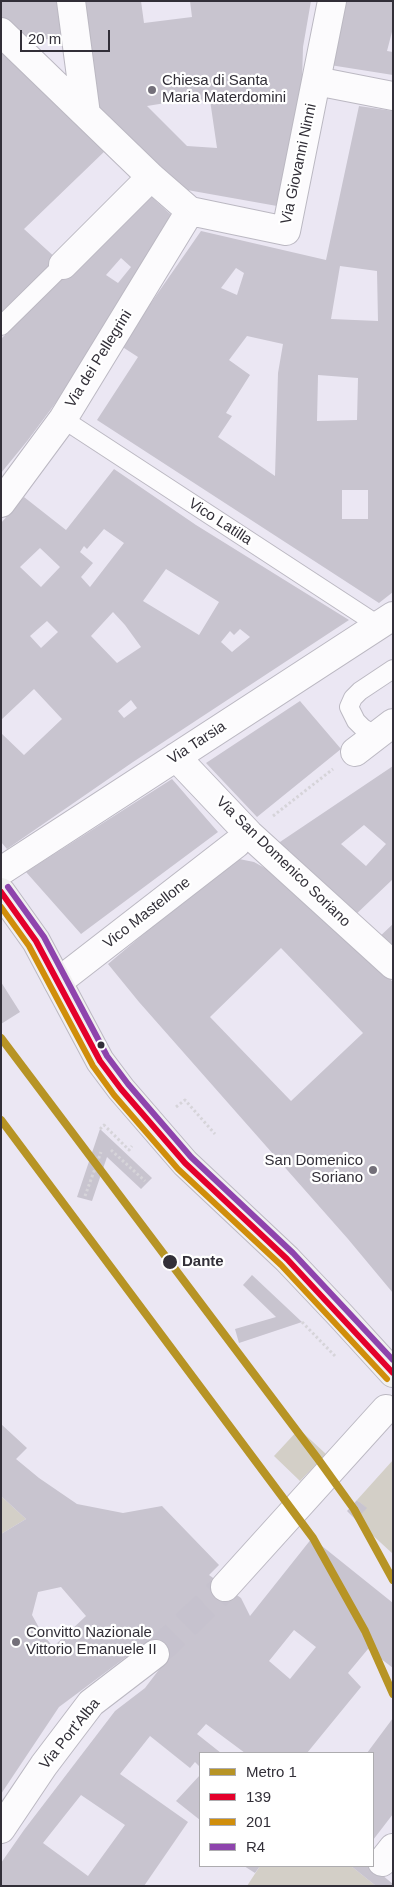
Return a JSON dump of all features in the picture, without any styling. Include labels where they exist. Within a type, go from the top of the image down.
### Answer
[{"type":"main road","points":[[1,892],[36,941],[100,1061],[153,1128],[185,1163],[286,1259],[393,1374]]},
{"type":"street","points":[[71,1],[86,114]]},
{"type":"street","name":"Via Giovanni Ninni","points":[[190,211],[286,231],[332,1]]},
{"type":"street","points":[[1,32],[151,177],[190,211]]},
{"type":"street","points":[[316,81],[393,96]]},
{"type":"street","points":[[63,265],[151,177]]},
{"type":"street","name":"Via dei Pellegrini","points":[[1,503],[63,419],[190,211]]},
{"type":"street","name":"Via Tarsia","points":[[1,871],[385,620]]},
{"type":"street","name":"Via San Domenico Soriano","points":[[176,757],[249,834],[393,965]]},
{"type":"street","name":"Vico Mastellone","points":[[58,982],[236,844]]},
{"type":"street","points":[[225,1587],[386,1409]]},
{"type":"street","name":"Via Port'Alba","points":[[1,1829],[44,1765],[91,1703],[155,1654]]},
{"type":"lane","points":[[1,326],[63,265]]},
{"type":"lane","name":"Vico Latilla","points":[[63,419],[385,620]]},
{"type":"lane","points":[[380,735],[363,728],[356,721],[349,707],[353,698],[360,691],[393,669]]},
{"type":"path","points":[[267,820],[380,735]]},
{"type":"path","points":[[172,1111],[185,1100],[215,1134]]},
{"type":"path","points":[[100,1129],[104,1125],[129,1150],[135,1144]]},
{"type":"path","points":[[111,1150],[144,1182]]},
{"type":"path","points":[[85,1196],[101,1152]]},
{"type":"shaded area","points":[[299,1429],[326,1454],[300,1481],[274,1456]]},
{"type":"shaded area","points":[[393,1460],[393,1554],[356,1520],[366,1508],[357,1500]]},
{"type":"shaded area","points":[[1,1496],[26,1519],[1,1534]]},
{"type":"shaded area","points":[[259,1867],[352,1867],[376,1886],[247,1886]]},
{"type":"building","points":[[1,1],[58,1],[63,37],[26,42],[1,18]]},
{"type":"building","points":[[81,1],[141,1],[144,23],[192,17],[190,1],[311,1],[303,47],[302,81],[277,206],[176,188],[98,114]],"holes":[[[184,100],[184,104],[210,100],[217,148],[187,146],[147,106]]]},
{"type":"building","points":[[340,1],[393,1],[393,28],[387,51],[393,52],[393,75],[330,65]]},
{"type":"building","points":[[1,50],[106,150],[24,229],[58,260],[1,317]]},
{"type":"building","points":[[359,106],[393,111],[393,592],[379,603],[97,420],[138,357],[121,346],[201,231],[326,260]],"holes":[[[340,266],[377,271],[378,321],[331,319]],[[236,268],[244,273],[237,295],[221,288]],[[247,336],[283,344],[278,373],[275,476],[218,437],[232,416],[226,413],[250,375],[229,360]],[[318,375],[358,378],[357,420],[317,421]],[[342,490],[368,490],[368,519],[342,519]]]},
{"type":"building","points":[[146,192],[179,222],[106,335],[28,440],[1,473],[1,339]],"holes":[[[121,258],[131,267],[118,283],[106,275]]]},
{"type":"building","points":[[114,469],[196,525],[349,620],[133,762],[7,849],[1,842],[1,733],[24,755],[62,719],[34,689],[1,720],[1,523],[24,497],[66,530]],"holes":[[[104,529],[124,543],[90,587],[81,577],[93,563],[80,552],[84,546],[87,549]],[[40,548],[60,567],[41,587],[20,567]],[[166,569],[219,602],[199,635],[143,601]],[[113,612],[141,647],[117,663],[91,636]],[[47,621],[58,632],[41,648],[30,636]],[[240,629],[250,637],[232,652],[221,642],[230,631],[234,635]],[[131,700],[137,708],[124,718],[118,711]]]},
{"type":"building","points":[[300,701],[341,749],[257,817],[206,763]]},
{"type":"building","points":[[393,766],[393,879],[351,919],[274,846]],"holes":[[[364,825],[386,844],[366,866],[341,844]]]},
{"type":"building","points":[[172,779],[218,832],[81,934],[26,872]]},
{"type":"building","points":[[234,858],[254,862],[272,872],[393,982],[393,1293],[348,1239],[139,1002],[108,964]],"holes":[[[281,948],[363,1033],[291,1101],[210,1017]]]},
{"type":"building","points":[[393,924],[393,953],[377,939]]},
{"type":"building","points":[[1,982],[20,1012],[1,1024]]},
{"type":"building","points":[[100,1129],[152,1178],[141,1189],[107,1157],[92,1201],[77,1197]]},
{"type":"building","points":[[252,1275],[302,1322],[239,1343],[235,1329],[276,1317],[243,1285]]},
{"type":"building","points":[[1,1424],[27,1448],[16,1459],[39,1478],[77,1504],[123,1513],[162,1506],[219,1565],[209,1575],[241,1598],[250,1616],[312,1538],[393,1603],[393,1668],[368,1649],[348,1673],[361,1687],[308,1752],[244,1752],[206,1724],[197,1734],[220,1752],[199,1752],[199,1766],[195,1762],[190,1768],[150,1736],[120,1774],[188,1822],[144,1886],[1,1886],[1,1863],[24,1830],[115,1711],[145,1688],[164,1663],[145,1643],[59,1707],[1,1794],[1,1534],[26,1519],[1,1496]],"holes":[[[61,1587],[86,1616],[53,1647],[42,1633],[32,1615],[38,1592]],[[294,1630],[316,1647],[290,1679],[269,1661]],[[81,1795],[125,1825],[88,1876],[43,1843]]]},
{"type":"building","points":[[357,1500],[367,1508],[356,1520],[347,1511]]},
{"type":"building","points":[[393,1718],[393,1814],[374,1839],[374,1752],[368,1752]]},
{"type":"building","points":[[199,1776],[199,1819],[176,1801]]},
{"type":"building","points":[[246,1867],[259,1867],[255,1873]]},
{"type":"building","points":[[352,1867],[372,1867],[393,1884],[393,1886],[376,1886]]},
{"type":"tunnel","points":[[155,1654],[225,1587]]},
{"type":"metro line","name":"1","points":[[1,1038],[318,1459],[354,1509],[393,1580]]},
{"type":"metro line","name":"1","points":[[1,1120],[313,1538],[365,1631],[393,1694]]},
{"type":"transit line","name":"R4","points":[[8,887],[44,937],[107,1056],[128,1084],[191,1157],[293,1253],[393,1360]]},
{"type":"transit line","name":"139","points":[[1,892],[36,941],[100,1061],[121,1089],[185,1163],[287,1259],[393,1373]]},
{"type":"transit line","name":"201","points":[[1,907],[29,946],[93,1066],[114,1095],[178,1169],[281,1265],[387,1379]]},
{"type":"place","name":"Chiesa di Santa Maria Materdomini","points":[[152,90]]},
{"type":"place","name":"San Domenico Soriano","points":[[373,1170]]},
{"type":"place","name":"Dante","points":[[170,1262]]},
{"type":"place","name":"Convitto Nazionale Vittorio Emanuele II","points":[[16,1642]]}]
